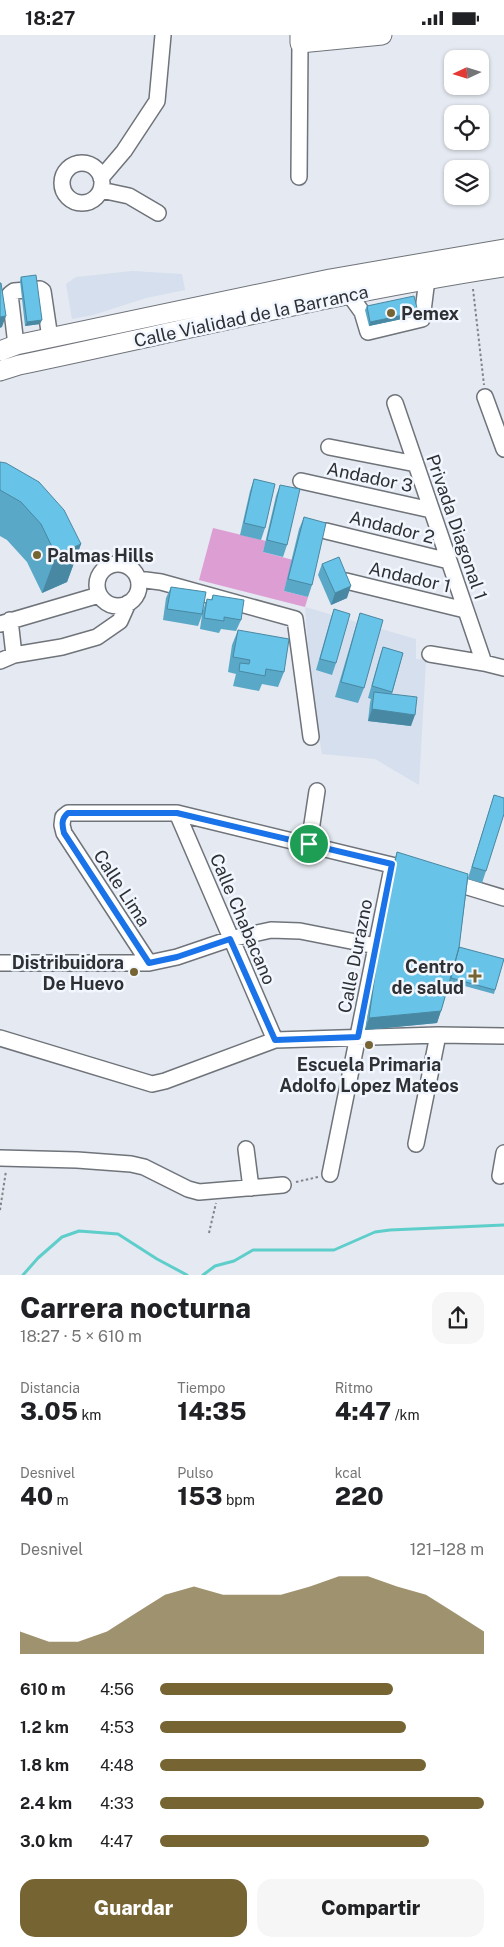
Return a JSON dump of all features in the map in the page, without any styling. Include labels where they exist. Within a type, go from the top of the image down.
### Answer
[{"type":"main road","points":[[300,39],[382,35]]},
{"type":"main road","name":"Calle Vialidad de la Barranca","points":[[8,348],[330,279],[504,249]]},
{"type":"main road","name":"Calle Vialidad de la Barranca","points":[[0,371],[19,365],[349,294],[504,267]]},
{"type":"street","points":[[158,213],[129,196],[101,184],[157,101],[163,35]]},
{"type":"street","points":[[298,177],[300,39]]},
{"type":"street","points":[[349,294],[362,312],[368,332],[422,319],[427,279]]},
{"type":"street","points":[[8,348],[30,311],[42,289],[14,291],[10,294],[30,311],[50,338]]},
{"type":"street","points":[[486,397],[504,449]]},
{"type":"street","name":"Privada Diagonal 1","points":[[395,403],[484,663]]},
{"type":"street","points":[[329,447],[416,464]]},
{"type":"street","name":"Andador 3","points":[[301,481],[431,509]]},
{"type":"street","name":"Andador 2","points":[[326,531],[449,561]]},
{"type":"street","points":[[99,595],[5,622],[7,658],[62,647],[96,637],[120,621],[128,603],[138,593],[138,579],[130,567],[117,563],[110,565],[99,574],[96,588],[99,595],[109,604],[115,606],[128,603]]},
{"type":"street","points":[[138,579],[161,582],[295,619],[311,737]]},
{"type":"street","name":"Andador 1","points":[[346,581],[465,610]]},
{"type":"street","points":[[430,655],[504,668]]},
{"type":"street","points":[[309,844],[317,791]]},
{"type":"street","name":"Calle Lima","points":[[149,963],[64,833],[63,817],[68,813],[177,813]]},
{"type":"street","points":[[177,813],[392,864],[504,898]]},
{"type":"street","name":"Calle Chabacano","points":[[177,813],[275,1040]]},
{"type":"street","name":"Calle Durazno","points":[[330,1174],[392,864]]},
{"type":"street","points":[[0,963],[149,963],[177,957],[230,939],[271,930],[300,931],[376,946]]},
{"type":"street","points":[[0,1038],[152,1084],[165,1081],[275,1040],[438,1035],[504,1037]]},
{"type":"street","points":[[416,1144],[438,1035]]},
{"type":"street","points":[[246,1149],[251,1188]]},
{"type":"street","points":[[500,1175],[504,1153]]},
{"type":"street","points":[[4,1159],[77,1160],[144,1167],[188,1189],[199,1192],[283,1185]]},
{"type":"path","points":[[474,289],[486,397]]},
{"type":"path","points":[[0,1210],[4,1159]]},
{"type":"path","points":[[283,1185],[330,1174]]},
{"type":"path","points":[[283,1185],[300,1181]]},
{"type":"path","points":[[209,1233],[218,1191]]},
{"type":"shaded area","points":[[132,271],[182,274],[185,290],[146,298],[93,315],[72,319],[66,284],[76,277]]},
{"type":"shaded area","points":[[213,528],[266,541],[263,552],[293,560],[284,591],[308,597],[305,607],[199,580]]},
{"type":"shaded area","points":[[305,607],[416,639],[416,659],[426,660],[419,785],[375,759],[322,754],[312,693]]},
{"type":"building","points":[[36,275],[42,320],[27,322],[21,277]]},
{"type":"building","points":[[0,283],[6,316],[0,317]]},
{"type":"building","name":"Pemex","points":[[414,296],[418,312],[370,322],[367,306]]},
{"type":"building","points":[[0,462],[6,463],[39,482],[64,510],[81,544],[56,555],[41,524],[21,502],[0,490]]},
{"type":"building","points":[[254,479],[275,484],[265,528],[244,523]]},
{"type":"building","points":[[280,485],[300,489],[287,545],[267,540]]},
{"type":"building","points":[[304,517],[326,523],[312,585],[288,579]]},
{"type":"building","points":[[339,557],[351,586],[335,593],[322,564]]},
{"type":"building","points":[[171,587],[206,592],[202,614],[167,609]]},
{"type":"building","points":[[213,595],[244,600],[241,620],[224,617],[224,621],[204,618],[207,599],[212,600]]},
{"type":"building","points":[[334,609],[350,614],[336,663],[320,659]]},
{"type":"building","points":[[360,613],[383,620],[364,688],[341,682]]},
{"type":"building","points":[[238,630],[289,639],[284,672],[266,669],[265,676],[239,671],[240,663],[249,664],[250,660],[233,657]]},
{"type":"building","points":[[383,647],[403,653],[392,692],[372,686]]},
{"type":"building","points":[[374,692],[417,697],[415,715],[372,709]]},
{"type":"building","points":[[494,795],[504,798],[504,814],[486,871],[472,867]]},
{"type":"building","points":[[397,852],[468,874],[459,948],[441,1011],[369,1018],[382,924]]},
{"type":"building","name":"Centro de salud","points":[[459,947],[504,959],[495,990],[451,978]]},
{"type":"waterway","points":[[203,1275],[215,1266],[234,1261],[253,1250],[334,1250],[375,1232],[504,1225]]},
{"type":"waterway","points":[[23,1275],[38,1258],[62,1237],[79,1231],[118,1234],[157,1259],[187,1275]]},
{"type":"place","name":"Pemex","points":[[391,313]]},
{"type":"place","name":"Palmas Hills","points":[[37,555]]},
{"type":"place","name":"Distribuidora De Huevo","points":[[134,972]]},
{"type":"place","name":"Centro de salud","points":[[475,976]]},
{"type":"place","name":"Escuela Primaria Adolfo Lopez Mateos","points":[[369,1045]]},
{"type":"route","points":[[68,813],[177,813],[309,844],[392,864],[358,1037],[275,1040],[230,939],[177,957],[149,963],[64,833],[62,825],[63,817],[68,813]]}]
